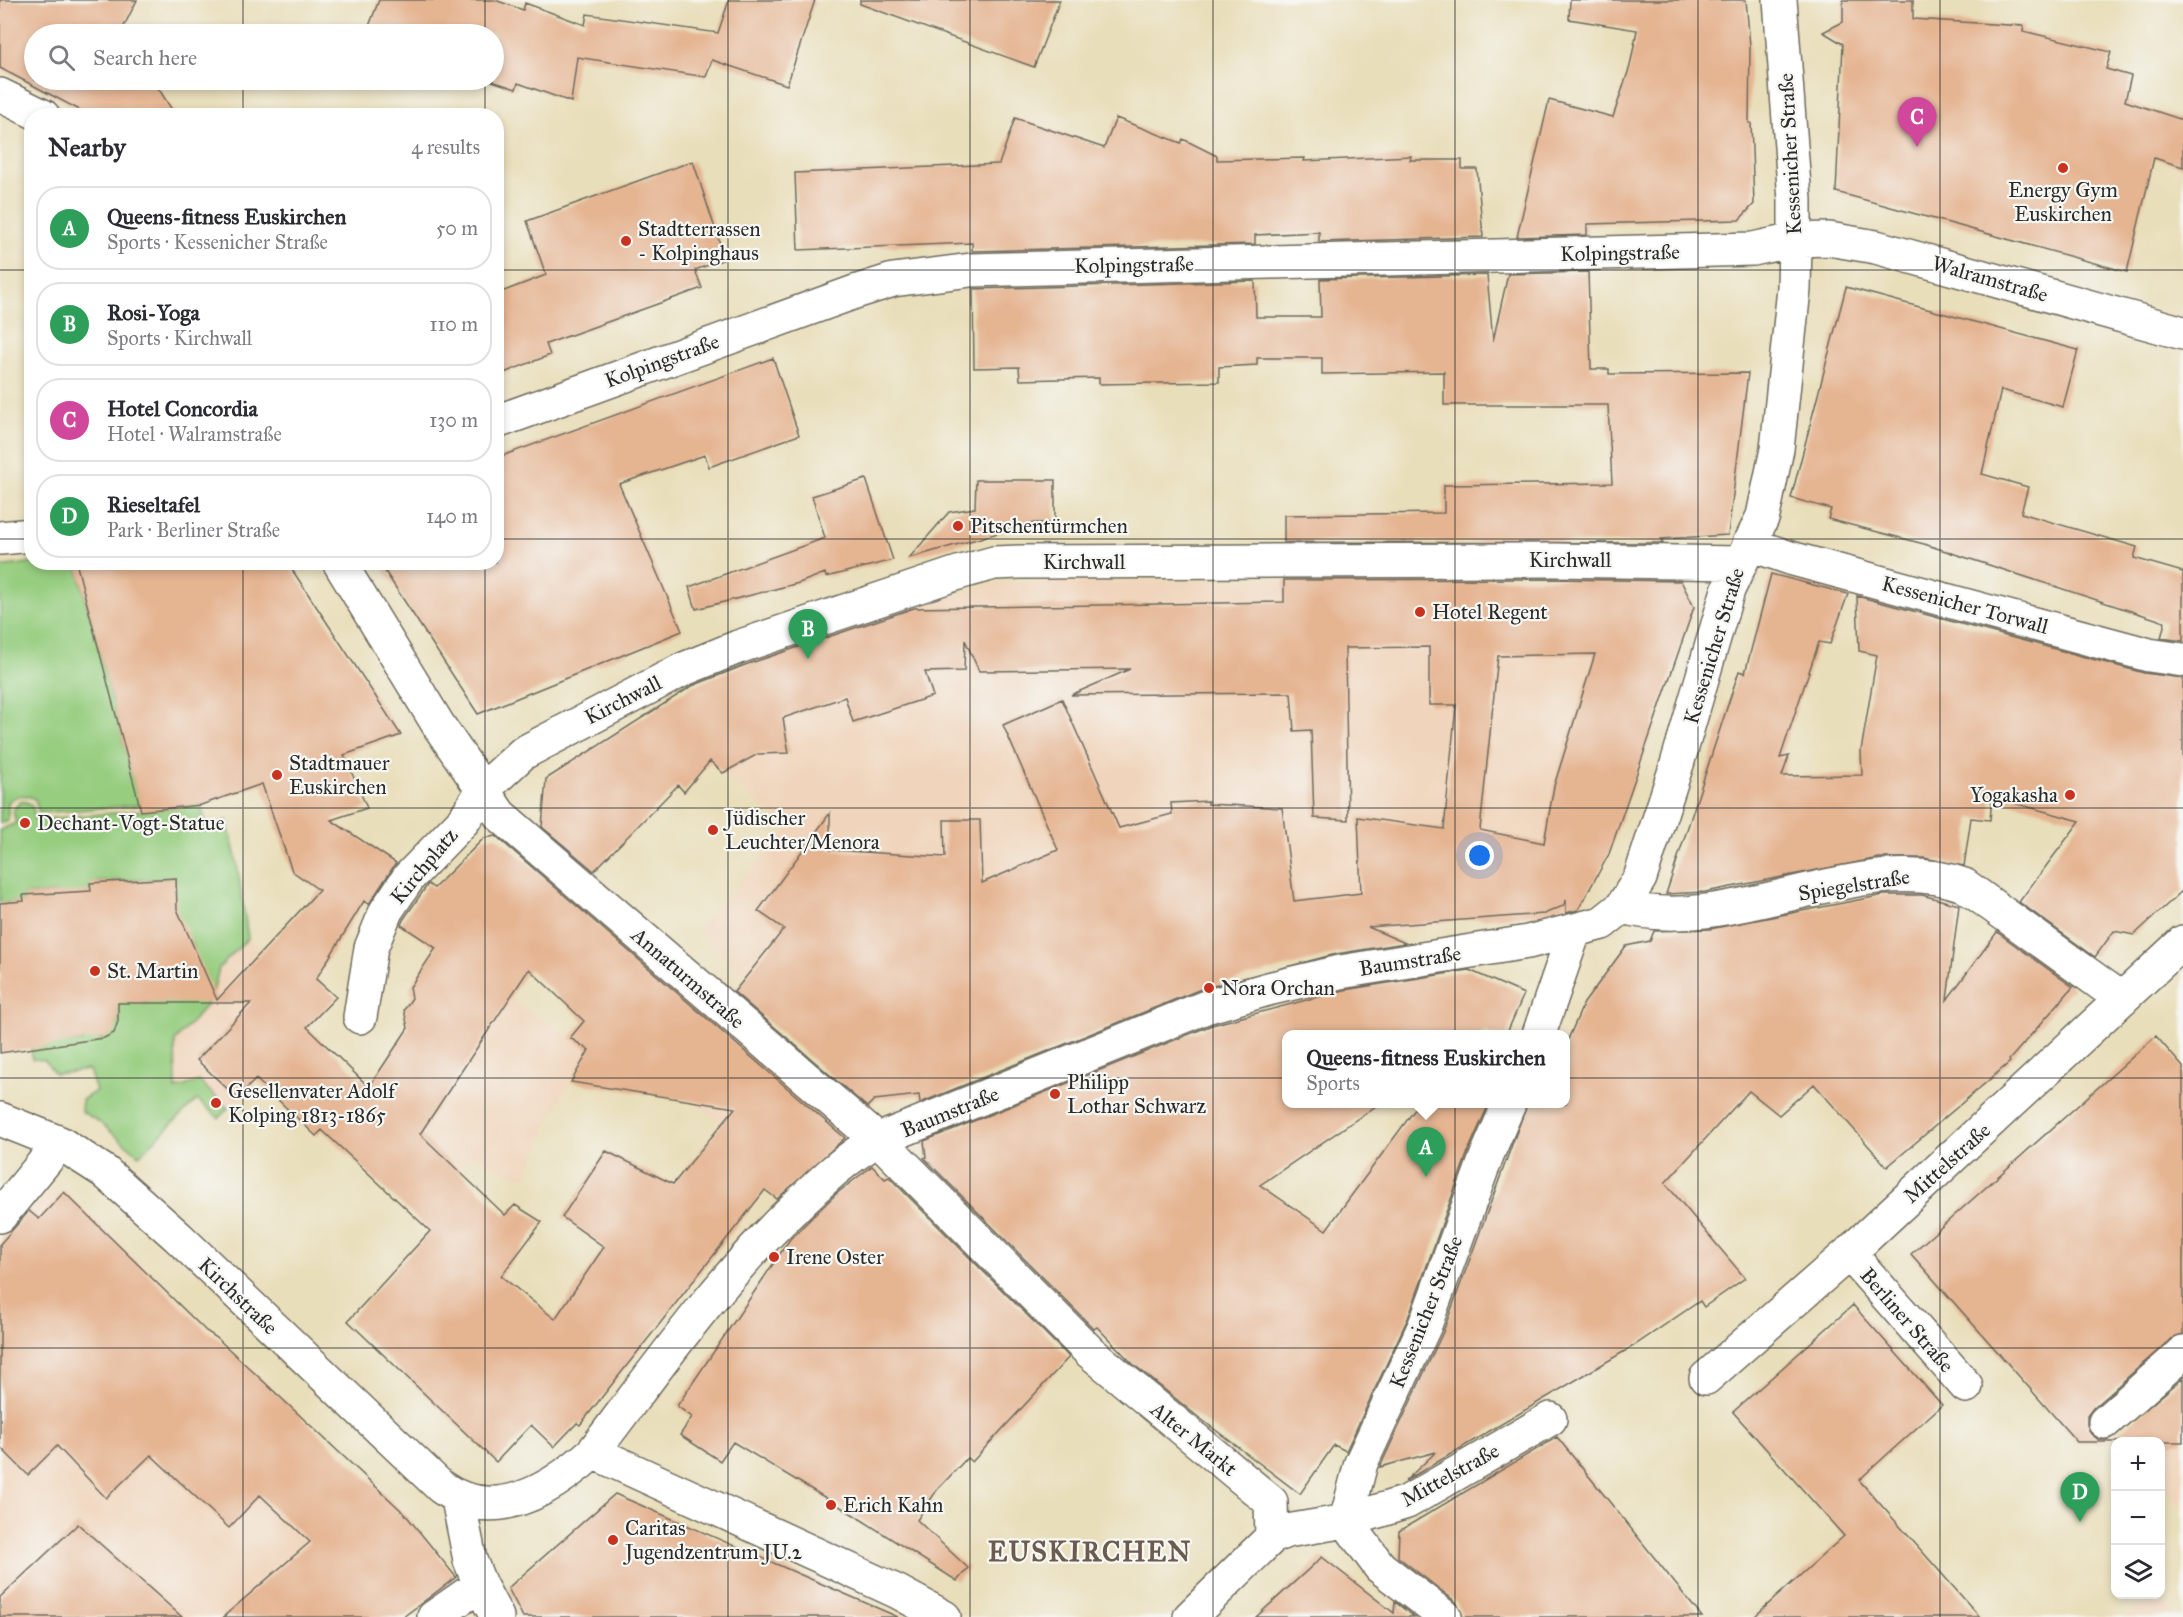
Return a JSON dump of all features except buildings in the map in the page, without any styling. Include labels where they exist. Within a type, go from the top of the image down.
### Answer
[{"type":"street","name":"Kessenicher Straße","points":[[1574,932],[1602,923],[1622,907],[1640,878],[1744,554],[1763,516],[1777,449],[1794,289],[1795,200],[1780,0]]},
{"type":"street","points":[[0,95],[27,108]]},
{"type":"street","name":"Walramstraße","points":[[1795,240],[1829,239],[1876,247],[2183,333]]},
{"type":"street","name":"Kolpingstraße","points":[[504,419],[855,292],[893,280],[928,274],[1007,268],[1753,249],[1795,240]]},
{"type":"street","points":[[0,538],[24,536]]},
{"type":"street","name":"Kessenicher Torwall","points":[[1744,554],[1790,558],[2149,655],[2183,660]]},
{"type":"street","name":"Kirchwall","points":[[483,790],[524,753],[684,669],[799,625],[994,563],[1555,560],[1744,554]]},
{"type":"street","name":"Annaturmstraße","points":[[344,570],[439,726],[500,815],[878,1140],[1090,1352]]},
{"type":"street","name":"Kirchplatz","points":[[360,1017],[371,948],[386,911],[410,877],[464,820],[483,790]]},
{"type":"street","name":"Spiegelstraße","points":[[1622,907],[1648,914],[1715,910],[1888,877],[1942,877],[1964,885],[2122,999]]},
{"type":"street","points":[[1541,1030],[1574,932]]},
{"type":"street","name":"Baumstraße","points":[[458,1499],[477,1504],[492,1504],[521,1498],[571,1472],[593,1452],[735,1268],[824,1179],[851,1155],[878,1140],[1139,1033],[1226,1001],[1341,972],[1574,932]]},
{"type":"street","name":"Mittelstraße","points":[[1706,1378],[1998,1118],[2183,942]]},
{"type":"street","name":"Kessenicher Straße","points":[[1346,1521],[1361,1463],[1425,1324],[1487,1155],[1507,1108]]},
{"type":"street","name":"Kirchstraße","points":[[0,1119],[60,1143],[105,1172],[372,1422],[458,1499]]},
{"type":"street","points":[[0,1216],[60,1143]]},
{"type":"street","name":"Berliner Straße","points":[[1849,1253],[1966,1386]]},
{"type":"street","name":"Alter Markt","points":[[1090,1352],[1272,1502],[1272,1537]]},
{"type":"street","points":[[2105,1422],[2183,1353]]},
{"type":"street","name":"Mittelstraße","points":[[1346,1521],[1407,1502],[1550,1419]]},
{"type":"street","points":[[593,1452],[898,1592],[944,1617]]},
{"type":"street","points":[[458,1499],[470,1560],[497,1617]]},
{"type":"street","points":[[1190,1617],[1272,1537],[1287,1531],[1346,1521],[1380,1567],[1445,1617]]},
{"type":"street","points":[[434,1617],[480,1585]]},
{"type":"shaded area","points":[[1605,575],[1661,579],[1684,585],[1693,605],[1609,854],[1592,885],[1569,904],[1552,910],[1453,920],[1221,978],[893,1105],[855,1085],[818,1039],[695,931],[790,827],[764,809],[711,762],[684,792],[678,786],[610,855],[545,791],[546,779],[597,744],[702,683],[747,661],[992,583]]},
{"type":"shaded area","points":[[248,938],[262,952],[274,939],[336,997],[307,1028],[370,1087],[408,1029],[404,1010],[412,998],[410,987],[436,948],[570,1038],[639,958],[778,1081],[781,1078],[842,1132],[783,1189],[732,1132],[694,1101],[587,1082],[575,1074],[551,1118],[525,1179],[471,1156],[458,1171],[439,1277],[577,1423],[554,1447],[531,1425],[496,1462],[348,1321],[431,1232],[323,1130],[256,1079],[228,1108],[199,1081],[176,1090],[175,1040],[211,1000],[219,968]]},
{"type":"shaded area","points":[[53,1191],[66,1191],[217,1338],[402,1512],[456,1577],[403,1617],[0,1617],[0,1244],[39,1200]]},
{"type":"shaded area","points":[[2183,1390],[2183,1510],[2165,1490],[2165,1437],[2162,1437]]},
{"type":"shaded area","points":[[2146,1599],[2161,1599],[2177,1617],[2125,1617]]},
{"type":"green space","points":[[24,564],[24,570],[78,570],[140,805],[39,813],[35,799],[21,796],[8,802],[8,820],[0,823],[0,567]]},
{"type":"green space","points":[[21,801],[29,803],[33,808],[35,820],[201,805],[207,830],[227,820],[236,858],[248,938],[219,968],[211,1000],[175,1041],[176,1089],[199,1081],[228,1108],[219,1118],[197,1100],[139,1155],[99,1122],[81,1111],[82,1100],[96,1091],[89,1070],[55,1074],[45,1060],[32,1059],[31,1043],[80,1042],[84,1041],[84,1035],[97,1035],[100,1040],[104,1038],[102,1032],[111,1024],[117,1025],[117,994],[143,992],[143,1003],[150,1003],[194,948],[191,941],[169,935],[176,878],[91,882],[91,891],[57,899],[56,893],[24,895],[24,901],[0,903],[0,830],[16,823],[13,810]]},
{"type":"place","name":"Hotel Concordia","points":[[1917,147]]},
{"type":"place","name":"Energy Gym Euskirchen","points":[[2063,168]]},
{"type":"place","name":"Stadtterrassen - Kolpinghaus","points":[[626,241]]},
{"type":"place","name":"Pitschentürmchen","points":[[958,526]]},
{"type":"place","name":"Hotel Regent","points":[[1420,612]]},
{"type":"place","name":"Rosi-Yoga","points":[[808,659]]},
{"type":"place","name":"Stadtmauer Euskirchen","points":[[277,775]]},
{"type":"place","name":"Yogakasha","points":[[2070,795]]},
{"type":"place","name":"Dechant-Vogt-Statue","points":[[25,823]]},
{"type":"place","name":"Jüdischer Leuchter/Menora","points":[[713,830]]},
{"type":"place","name":"St. Martin","points":[[95,971]]},
{"type":"place","name":"Nora Orchan","points":[[1209,988]]},
{"type":"place","name":"Philipp Lothar Schwarz","points":[[1055,1094]]},
{"type":"place","name":"Gesellenvater Adolf Kolping 1813-1865","points":[[216,1103]]},
{"type":"place","name":"Queens-fitness Euskirchen","points":[[1426,1177]]},
{"type":"place","name":"Irene Oster","points":[[774,1257]]},
{"type":"place","name":"Erich Kahn","points":[[831,1505]]},
{"type":"place","name":"Rieseltafel","points":[[2080,1522]]},
{"type":"place","name":"Caritas Jugendzentrum JU.2","points":[[613,1540]]},
{"type":"district","name":"EUSKIRCHEN","points":[[1090,1551]]}]
